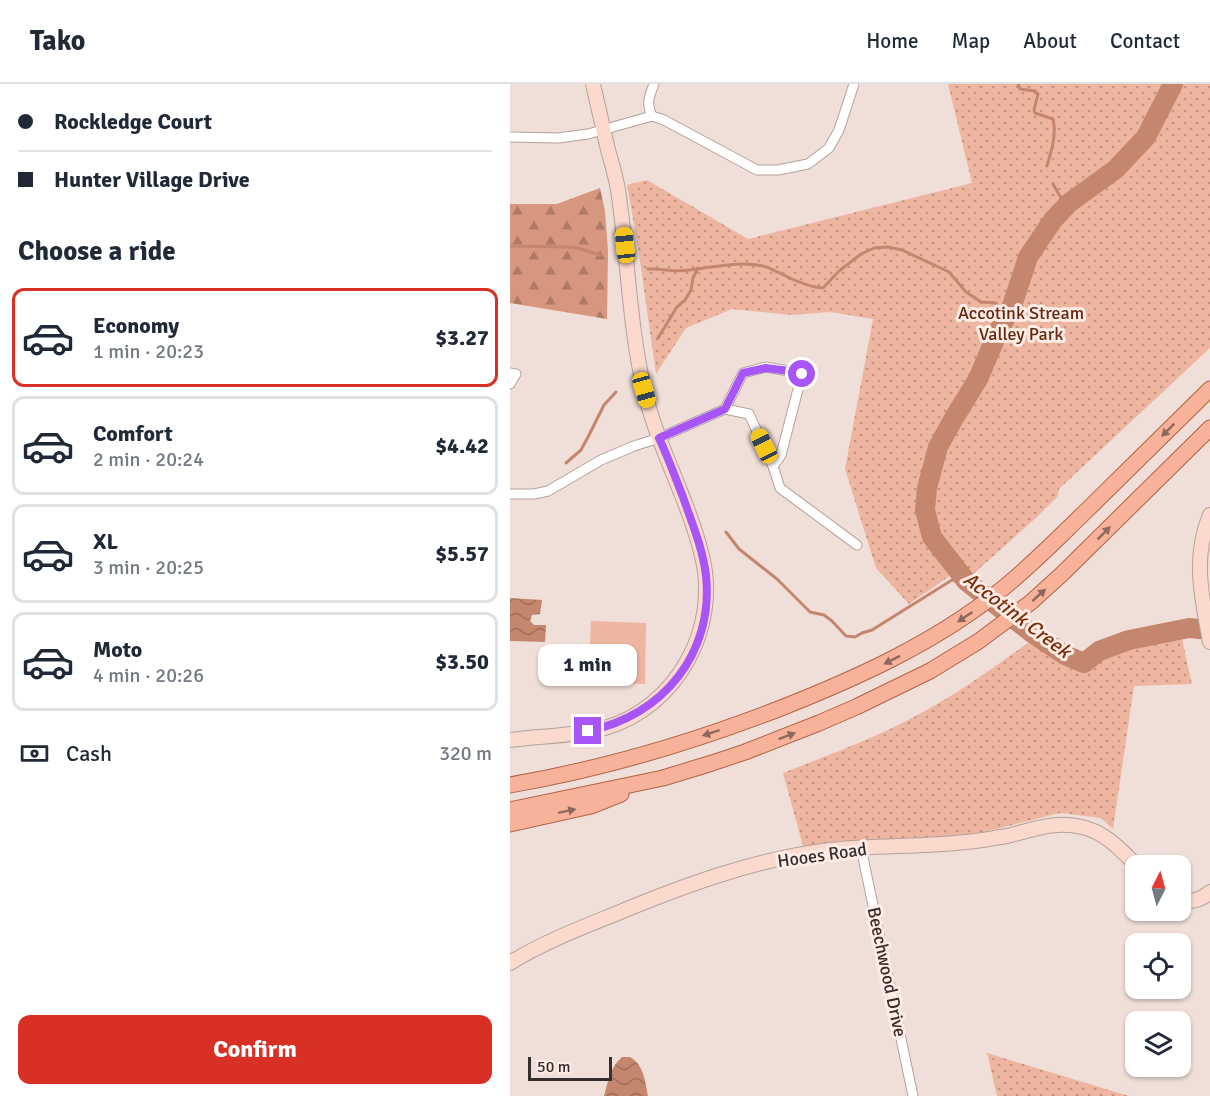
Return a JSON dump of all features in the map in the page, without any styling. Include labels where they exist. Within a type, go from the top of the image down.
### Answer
[{"type":"main road","points":[[510,785],[575,772],[684,743],[759,717],[836,686],[910,650],[943,631],[998,592],[1042,554],[1210,388]]},
{"type":"main road","points":[[510,824],[591,806],[663,778],[745,752],[819,723],[894,690],[930,671],[979,641],[1015,615],[1062,574],[1210,428]]},
{"type":"main road","points":[[510,810],[663,778]]},
{"type":"street","points":[[510,740],[604,728],[647,708],[661,697],[690,659],[703,624],[706,606],[706,576],[703,557],[659,438],[644,390],[637,352],[617,187],[592,84]]},
{"type":"street","points":[[652,116],[648,107],[654,84]]},
{"type":"street","points":[[510,136],[558,138],[603,130],[652,116],[664,120],[757,170],[778,170],[808,164],[829,148],[839,130],[854,84]]},
{"type":"street","points":[[725,409],[743,373],[766,368],[802,374],[781,455],[773,466]]},
{"type":"street","points":[[510,373],[516,375],[510,384]]},
{"type":"street","points":[[510,494],[534,494],[548,491],[601,460],[725,409],[749,414],[773,466],[780,488],[857,545]]},
{"type":"street","points":[[1210,515],[1205,527],[1199,566],[1210,642]]},
{"type":"street","name":"Hooes Road","points":[[510,963],[544,944],[705,879],[829,850],[965,842],[1066,824],[1083,827],[1100,834],[1109,839],[1126,855]]},
{"type":"street","name":"Beechwood Drive","points":[[861,848],[913,1096]]},
{"type":"street","points":[[1191,901],[1200,899],[1210,892]]},
{"type":"green space","name":"Accotink Stream Valley Park","points":[[948,84],[1210,84],[1210,348],[1059,489],[1058,496],[1037,517],[970,577],[960,569],[909,604],[876,568],[845,469],[873,319],[830,312],[791,315],[732,309],[686,328],[656,374],[627,185],[647,180],[748,239],[972,183]]},
{"type":"green space","points":[[600,188],[605,211],[608,251],[607,319],[510,303],[510,204],[557,204]]},
{"type":"green space","points":[[591,621],[646,623],[645,684],[588,681]]},
{"type":"green space","points":[[1149,629],[1180,630],[1192,684],[1134,686],[1113,829],[1101,818],[1060,813],[960,838],[848,841],[804,850],[783,773],[854,745],[906,721],[968,685],[1039,635],[1066,662],[1114,635]]},
{"type":"green space","points":[[987,1053],[1129,1096],[997,1096]]},
{"type":"water","points":[[510,598],[542,600],[540,614],[532,615],[530,621],[534,625],[546,625],[545,642],[510,641]]},
{"type":"water","points":[[622,1057],[630,1057],[638,1064],[648,1096],[604,1096],[612,1070]]},
{"type":"waterway","points":[[1018,84],[1020,89],[1035,91],[1038,94],[1035,113],[1053,119],[1054,137],[1047,166]]},
{"type":"waterway","name":"Accotink Creek","points":[[1173,84],[1146,137],[1116,169],[1069,203],[1053,220],[1028,257],[1012,306],[978,379],[938,447],[927,488],[925,510],[932,537],[966,581],[1032,633],[1065,655],[1084,663],[1099,651],[1129,640],[1189,628],[1210,630]]},
{"type":"waterway","points":[[1053,184],[1061,198],[1063,209]]},
{"type":"waterway","points":[[510,246],[568,247],[600,255]]},
{"type":"waterway","points":[[648,269],[684,271],[745,264],[767,267],[795,281],[823,288],[839,271],[861,254],[874,248],[888,247],[902,250],[949,272],[966,292],[981,302],[996,303],[1005,319]]},
{"type":"waterway","points":[[658,338],[677,307],[691,290],[698,268]]},
{"type":"waterway","points":[[566,463],[581,450],[604,405],[616,392]]},
{"type":"waterway","points":[[726,532],[739,549],[777,579],[810,612],[824,615],[846,636],[855,637],[872,630],[952,580],[966,581]]},
{"type":"route","points":[[588,731],[617,724],[647,708],[661,697],[690,659],[703,624],[706,606],[706,576],[703,557],[659,438],[725,409],[743,373],[766,368],[802,374]]}]
